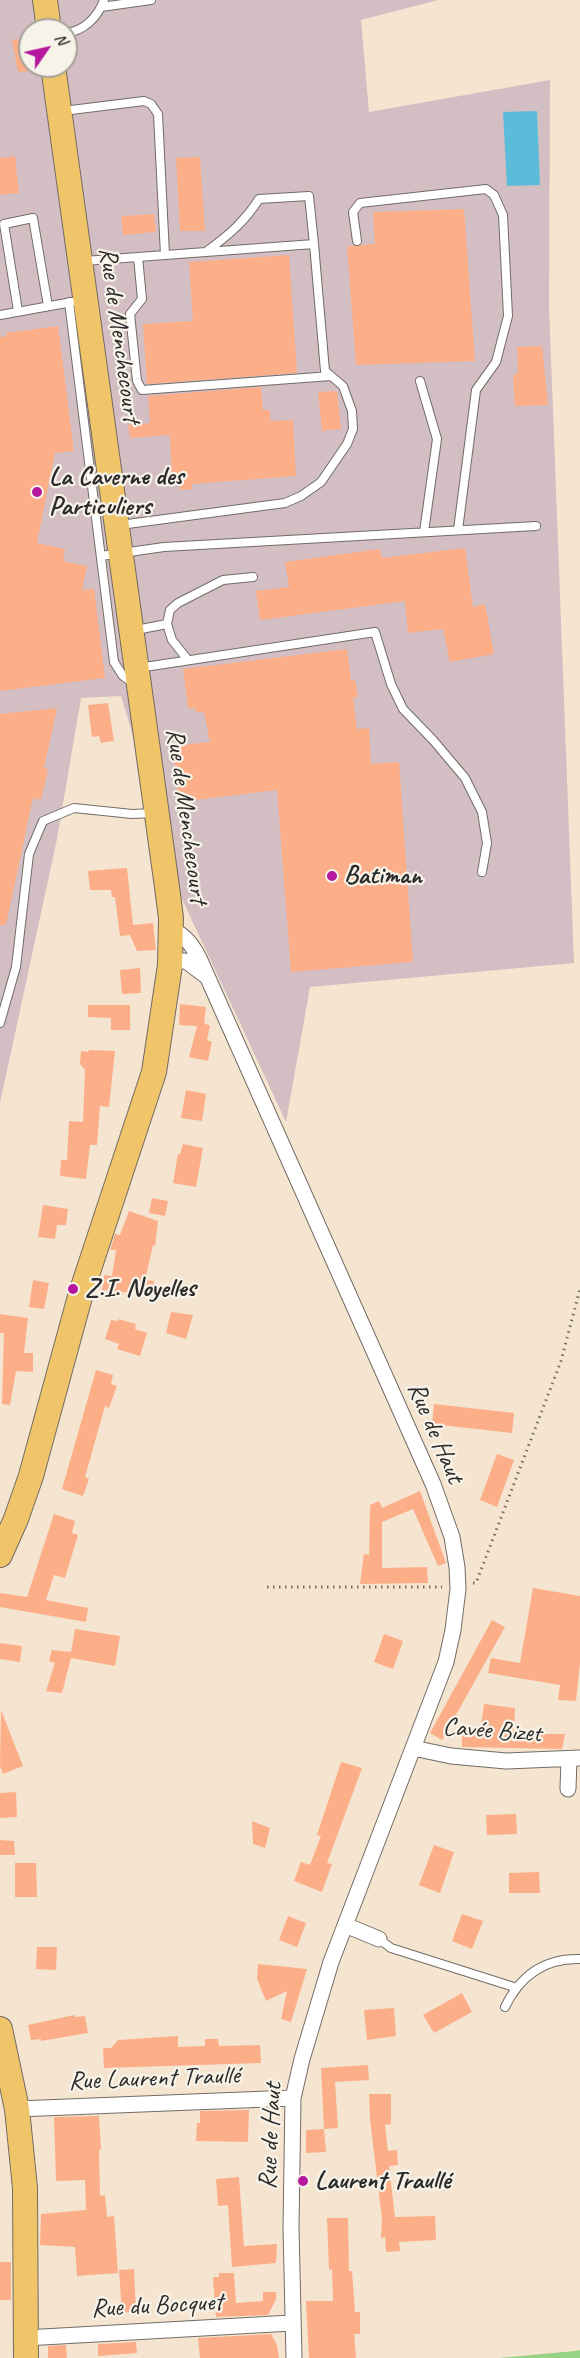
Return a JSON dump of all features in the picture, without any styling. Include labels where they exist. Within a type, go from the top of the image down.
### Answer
[{"type":"main road","points":[[45,0],[47,18]]},
{"type":"main road","name":"Rue de Menchecourt","points":[[0,1555],[31,1476],[84,1282],[116,1181],[146,1100],[159,1046],[170,961],[171,929],[138,678],[131,630],[111,555],[117,526],[77,301],[80,262],[55,78]]},
{"type":"main road","points":[[0,2029],[24,2188],[25,2348]]},
{"type":"street","name":"Rue de Haut","points":[[171,929],[182,934],[199,958],[433,1484],[452,1538],[458,1584],[453,1630],[446,1662],[328,1972],[293,2098],[291,2227],[294,2358]]},
{"type":"street","points":[[170,961],[186,961],[206,976]]},
{"type":"street","name":"Cavée Bizet","points":[[413,1748],[451,1756],[506,1761],[575,1758],[568,1788]]},
{"type":"street","points":[[345,1925],[379,1939]]},
{"type":"street","name":"Rue Laurent Traullé","points":[[13,2109],[293,2098]]},
{"type":"street","name":"Rue du Bocquet","points":[[25,2348],[292,2323]]},
{"type":"lane","points":[[78,31],[91,21],[102,4],[151,0]]},
{"type":"lane","points":[[59,111],[144,101],[151,104],[158,114],[165,255]]},
{"type":"lane","points":[[357,241],[353,212],[360,203],[486,189],[494,195],[503,215],[508,316],[496,362],[476,390],[458,530]]},
{"type":"lane","points":[[117,526],[285,503],[301,496],[321,482],[347,444],[353,429],[352,411],[343,386],[325,371],[309,196],[259,199],[247,218],[206,252]]},
{"type":"lane","points":[[18,311],[4,224],[33,218],[48,306]]},
{"type":"lane","points":[[80,262],[314,244]]},
{"type":"lane","points":[[138,256],[142,299],[130,314],[137,381],[142,390],[331,376]]},
{"type":"lane","points":[[0,315],[77,301],[111,555],[114,662],[123,676],[138,678],[188,660],[375,632],[391,684],[402,709],[433,740],[465,778],[482,812],[487,843],[482,872]]},
{"type":"lane","points":[[420,381],[437,439],[424,532]]},
{"type":"lane","points":[[111,555],[164,548],[536,526]]},
{"type":"lane","points":[[188,660],[172,640],[167,624],[170,610],[178,603],[223,580],[253,577]]},
{"type":"lane","points":[[131,630],[167,624]]},
{"type":"lane","points":[[0,1023],[16,967],[29,854],[43,820],[74,808],[132,814],[157,813]]},
{"type":"lane","points":[[379,1939],[391,1948],[514,1987]]},
{"type":"lane","points":[[505,2007],[514,1987],[548,1964],[580,1959]]},
{"type":"path","points":[[267,1587],[445,1587],[476,1583],[561,1361],[580,1289]]},
{"type":"shaded area","points":[[0,0],[438,0],[361,20],[369,112],[550,80],[549,306],[574,963],[310,987],[286,1122],[182,899],[121,696],[81,698],[57,839],[0,1103]]},
{"type":"green space","points":[[580,2350],[580,2358],[499,2358],[575,2351]]},
{"type":"water","points":[[537,111],[540,185],[507,186],[503,112]]},
{"type":"building","points":[[18,39],[18,72],[12,40]]},
{"type":"building","points":[[15,156],[19,193],[0,195],[0,158]]},
{"type":"building","points":[[200,157],[205,231],[180,231],[176,158]]},
{"type":"building","points":[[464,209],[475,361],[356,365],[347,246],[375,244],[373,212]]},
{"type":"building","points":[[154,214],[156,232],[123,235],[121,216]]},
{"type":"building","points":[[289,255],[297,373],[147,384],[143,324],[193,321],[189,262]]},
{"type":"building","points":[[58,326],[74,451],[55,453],[37,543],[65,549],[63,561],[87,566],[82,590],[94,589],[105,678],[0,691],[0,337],[6,336],[6,333]]},
{"type":"building","points":[[542,346],[548,405],[515,406],[513,376],[518,373],[517,347]]},
{"type":"building","points":[[261,387],[263,410],[270,410],[270,421],[293,420],[296,476],[192,484],[192,489],[180,490],[179,484],[172,484],[170,435],[130,438],[128,425],[150,423],[148,396]]},
{"type":"building","points":[[337,391],[341,429],[322,431],[318,392]]},
{"type":"building","points":[[465,548],[473,607],[485,604],[494,654],[450,662],[443,629],[408,633],[405,601],[260,620],[256,591],[289,587],[285,562],[380,549],[382,558]]},
{"type":"building","name":"Batiman","points":[[347,649],[351,680],[355,680],[358,697],[353,698],[357,729],[369,728],[371,764],[399,762],[413,962],[291,972],[277,790],[179,802],[173,746],[210,742],[204,712],[196,712],[195,708],[188,708],[183,669]]},
{"type":"building","points":[[108,703],[114,741],[101,743],[99,736],[92,737],[88,705]]},
{"type":"building","points":[[57,708],[44,768],[48,769],[41,800],[33,798],[6,925],[0,925],[0,714]]},
{"type":"building","points":[[127,868],[133,925],[153,923],[156,950],[137,951],[130,935],[120,936],[115,897],[112,897],[111,890],[90,890],[88,871]]},
{"type":"building","points":[[140,968],[141,993],[122,994],[120,970]]},
{"type":"building","points":[[180,1004],[206,1007],[204,1023],[210,1026],[207,1040],[212,1042],[208,1061],[189,1057],[197,1026],[179,1025]]},
{"type":"building","points":[[88,1005],[130,1005],[130,1030],[111,1030],[111,1018],[88,1017]]},
{"type":"building","points":[[89,1050],[115,1051],[109,1107],[100,1106],[97,1145],[90,1145],[86,1179],[60,1176],[61,1160],[67,1160],[69,1121],[83,1122],[85,1070],[80,1064],[81,1051],[88,1052]]},
{"type":"building","points":[[186,1090],[206,1094],[202,1121],[181,1118]]},
{"type":"building","points":[[183,1144],[203,1148],[196,1187],[173,1183],[178,1154]]},
{"type":"building","points":[[152,1198],[168,1201],[165,1216],[149,1213]]},
{"type":"building","points":[[43,1205],[68,1209],[66,1225],[57,1225],[55,1239],[38,1237]]},
{"type":"building","points":[[129,1211],[158,1221],[155,1246],[153,1245],[145,1280],[154,1281],[153,1295],[102,1290],[104,1275],[112,1276],[116,1250],[110,1250],[115,1234],[120,1235]]},
{"type":"building","points":[[33,1280],[49,1283],[44,1309],[29,1307]]},
{"type":"building","points":[[171,1312],[193,1315],[186,1339],[166,1333]]},
{"type":"building","points":[[0,1314],[28,1318],[24,1353],[33,1353],[33,1372],[16,1371],[10,1405],[2,1404],[4,1333],[0,1333]]},
{"type":"building","points":[[119,1319],[136,1324],[135,1329],[147,1333],[140,1356],[117,1349],[119,1344],[105,1339],[111,1320],[118,1321]]},
{"type":"building","points":[[96,1370],[113,1375],[111,1384],[117,1386],[109,1408],[105,1406],[85,1477],[89,1479],[83,1496],[62,1489]]},
{"type":"building","points":[[434,1404],[514,1413],[512,1433],[432,1424]]},
{"type":"building","points":[[497,1454],[514,1460],[497,1507],[480,1500]]},
{"type":"building","points":[[420,1491],[446,1563],[438,1566],[413,1509],[382,1522],[382,1568],[427,1567],[428,1583],[360,1584],[364,1554],[369,1555],[370,1505],[379,1501],[382,1508]]},
{"type":"building","points":[[54,1514],[75,1521],[72,1533],[78,1535],[65,1578],[54,1575],[46,1600],[88,1608],[86,1622],[0,1607],[0,1593],[27,1597]]},
{"type":"building","points":[[533,1588],[580,1596],[580,1664],[576,1701],[558,1700],[560,1685],[488,1673],[491,1658],[520,1663]]},
{"type":"building","points":[[492,1620],[505,1627],[442,1740],[430,1733]]},
{"type":"building","points":[[75,1629],[120,1636],[115,1666],[71,1658],[62,1693],[46,1691],[55,1663],[49,1661],[52,1650],[71,1652]]},
{"type":"building","points":[[384,1634],[403,1641],[393,1669],[374,1662]]},
{"type":"building","points":[[0,1643],[22,1646],[20,1662],[0,1659]]},
{"type":"building","points":[[484,1704],[515,1708],[514,1731],[524,1731],[524,1734],[565,1734],[562,1749],[462,1747],[462,1733],[480,1733]]},
{"type":"building","points":[[1,1710],[23,1766],[3,1774],[0,1766]]},
{"type":"building","points":[[341,1762],[362,1768],[327,1863],[332,1864],[322,1892],[294,1881],[301,1862],[310,1865],[321,1836],[317,1835]]},
{"type":"building","points":[[16,1792],[17,1817],[0,1818],[0,1793]]},
{"type":"building","points":[[516,1814],[517,1834],[487,1835],[486,1815]]},
{"type":"building","points":[[252,1821],[270,1828],[265,1848],[253,1844]]},
{"type":"building","points":[[0,1840],[14,1841],[15,1855],[0,1855]]},
{"type":"building","points":[[434,1845],[454,1852],[440,1893],[419,1885]]},
{"type":"building","points":[[15,1863],[36,1863],[37,1897],[15,1897]]},
{"type":"building","points":[[539,1872],[540,1893],[509,1893],[509,1873]]},
{"type":"building","points":[[462,1914],[483,1921],[472,1949],[452,1941]]},
{"type":"building","points":[[288,1916],[306,1923],[297,1947],[279,1940]]},
{"type":"building","points":[[37,1947],[57,1947],[56,1970],[36,1969]]},
{"type":"building","points":[[258,1964],[307,1969],[291,2022],[281,2019],[287,1991],[266,2001],[257,1979]]},
{"type":"building","points":[[462,1993],[472,2012],[434,2033],[423,2015]]},
{"type":"building","points":[[394,2008],[396,2036],[367,2040],[364,2010]]},
{"type":"building","points":[[74,2015],[75,2017],[85,2016],[88,2033],[41,2041],[41,2039],[31,2040],[28,2025]]},
{"type":"building","points":[[178,2036],[178,2047],[205,2046],[205,2039],[218,2039],[219,2046],[260,2045],[261,2063],[104,2068],[103,2048],[111,2048],[118,2040]]},
{"type":"building","points":[[368,2065],[369,2080],[335,2082],[338,2128],[324,2129],[321,2068]]},
{"type":"building","points":[[369,2094],[391,2094],[391,2124],[385,2125],[388,2151],[397,2150],[398,2165],[389,2166],[395,2217],[435,2216],[436,2240],[399,2242],[400,2251],[386,2252],[385,2237],[381,2238],[382,2219]]},
{"type":"building","points":[[249,2110],[248,2142],[196,2141],[200,2111]]},
{"type":"building","points":[[99,2116],[100,2196],[105,2195],[107,2217],[114,2216],[118,2273],[77,2276],[75,2247],[40,2245],[41,2214],[86,2210],[85,2180],[56,2181],[54,2117]]},
{"type":"building","points":[[324,2129],[326,2152],[306,2153],[306,2130]]},
{"type":"building","points":[[239,2177],[244,2246],[277,2244],[276,2263],[232,2267],[228,2205],[218,2206],[216,2179]]},
{"type":"building","points":[[327,2218],[348,2218],[349,2271],[352,2271],[355,2312],[360,2312],[360,2334],[354,2334],[356,2358],[309,2358],[306,2301],[333,2301]]},
{"type":"building","points":[[0,2262],[11,2262],[11,2300],[0,2300]]},
{"type":"building","points":[[134,2269],[136,2311],[122,2313],[119,2270]]},
{"type":"building","points":[[219,2273],[234,2273],[236,2303],[263,2301],[263,2292],[276,2292],[276,2299],[268,2315],[216,2317],[213,2277],[219,2277]]},
{"type":"building","points":[[271,2334],[277,2345],[279,2358],[200,2358],[198,2338]]},
{"type":"building","points":[[136,2342],[137,2353],[98,2356],[98,2344]]},
{"type":"building","points":[[66,2345],[67,2358],[48,2358],[48,2346]]},
{"type":"place","name":"La Caverne des Particuliers","points":[[37,492]]},
{"type":"place","name":"Batiman","points":[[332,876]]},
{"type":"place","name":"Z.I. Noyelles","points":[[73,1289]]},
{"type":"place","name":"Laurent Traullé","points":[[303,2181]]}]
